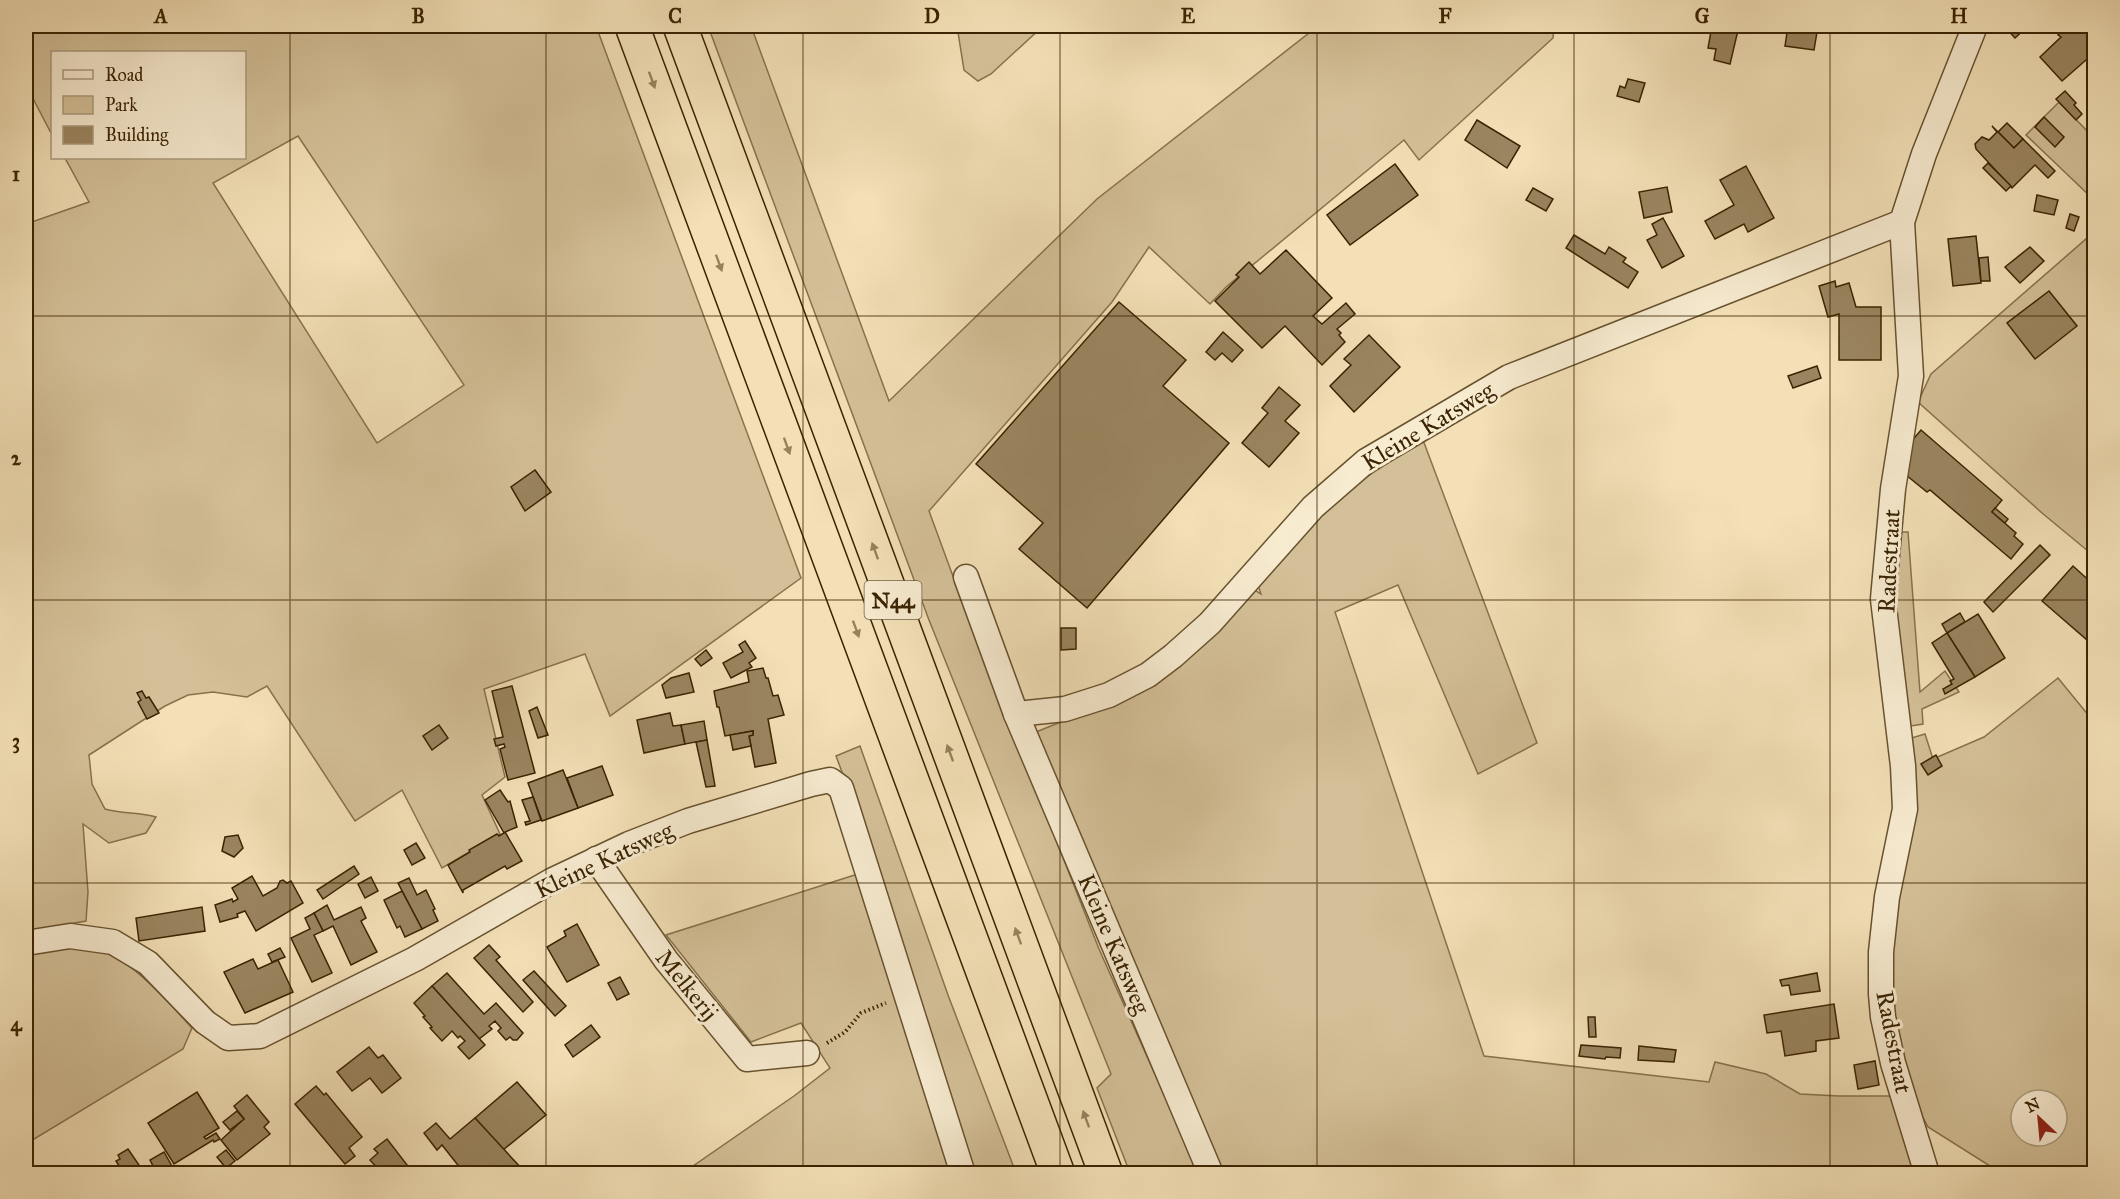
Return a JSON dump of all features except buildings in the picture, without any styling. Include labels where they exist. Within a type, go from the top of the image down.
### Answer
[{"type":"highway","name":"N44","points":[[632,26],[1058,1173]]},
{"type":"highway","name":"N44","points":[[680,26],[1107,1173]]},
{"type":"street","name":"Radestraat","points":[[1927,1173],[1893,1063],[1883,1017],[1881,994],[1881,952],[1887,897],[1905,809],[1903,766],[1883,598],[1893,489],[1911,376],[1902,222],[1924,154],[1975,26]]},
{"type":"street","name":"Kleine Katsweg","points":[[1016,714],[1065,709],[1109,695],[1148,675],[1173,657],[1210,623],[1313,507],[1365,461],[1509,377],[1902,222]]},
{"type":"street","name":"Kleine Katsweg","points":[[966,577],[1016,714],[1211,1173]]},
{"type":"street","name":"Kleine Katsweg","points":[[26,943],[70,936],[112,942],[148,963],[206,1022],[228,1038],[260,1036],[415,959],[553,880],[629,844],[688,821],[811,783],[830,780],[841,788],[963,1173]]},
{"type":"street","name":"Melkerij","points":[[596,859],[666,960],[747,1059],[807,1053]]},
{"type":"path","points":[[807,1053],[845,1032],[861,1012],[872,1007],[908,1000]]},
{"type":"green space","points":[[26,26],[596,26],[801,578],[610,716],[585,654],[484,689],[505,777],[482,795],[500,834],[442,868],[402,790],[355,821],[267,686],[247,697],[213,692],[188,695],[165,706],[89,755],[92,784],[105,809],[156,817],[146,833],[109,843],[83,824],[88,892],[86,921],[26,931],[26,224],[89,202],[66,159],[246,159],[246,51],[51,51],[51,133],[26,85]],"holes":[[[298,136],[464,385],[377,443],[213,183]]]},
{"type":"green space","points":[[708,26],[751,26],[889,401],[1097,199],[1318,26],[1554,26],[1553,38],[1419,160],[1404,140],[1226,287],[1210,304],[1149,247],[1112,302],[929,511],[965,609],[1099,949],[1199,1173],[1130,1173],[1097,1088],[1111,1074],[929,620]]},
{"type":"green space","points":[[957,26],[1043,26],[991,74],[978,81],[964,70]]},
{"type":"green space","points":[[2059,102],[2094,138],[2094,200],[2026,135]]},
{"type":"green space","points":[[2094,232],[2094,556],[2042,513],[1918,402],[1931,374]]},
{"type":"green space","points":[[1423,440],[1537,743],[1478,774],[1398,585],[1335,612],[1484,1056],[1709,1082],[1715,1062],[1766,1074],[1800,1094],[1892,1096],[1917,1173],[1218,1173],[1031,734],[1138,691],[1250,587],[1261,594],[1258,585],[1309,524],[1360,481]]},
{"type":"green space","points":[[1895,532],[1908,532],[1920,692],[1945,671],[1959,692],[1922,709],[1923,724],[1905,727],[1891,629]]},
{"type":"green space","points":[[2058,678],[2094,722],[2094,1173],[2001,1173],[1928,1127],[1909,1091],[1887,996],[1908,739],[1925,734],[1933,759],[1984,737]]},
{"type":"green space","points":[[860,746],[948,995],[1016,1173],[972,1173],[858,815],[836,756]]},
{"type":"green space","points":[[861,873],[953,1173],[683,1173],[794,1096],[830,1068],[801,1023],[751,1042],[666,935]]},
{"type":"green space","points":[[66,947],[94,949],[108,953],[121,961],[148,981],[192,1028],[183,1049],[26,1144],[26,954]]}]
